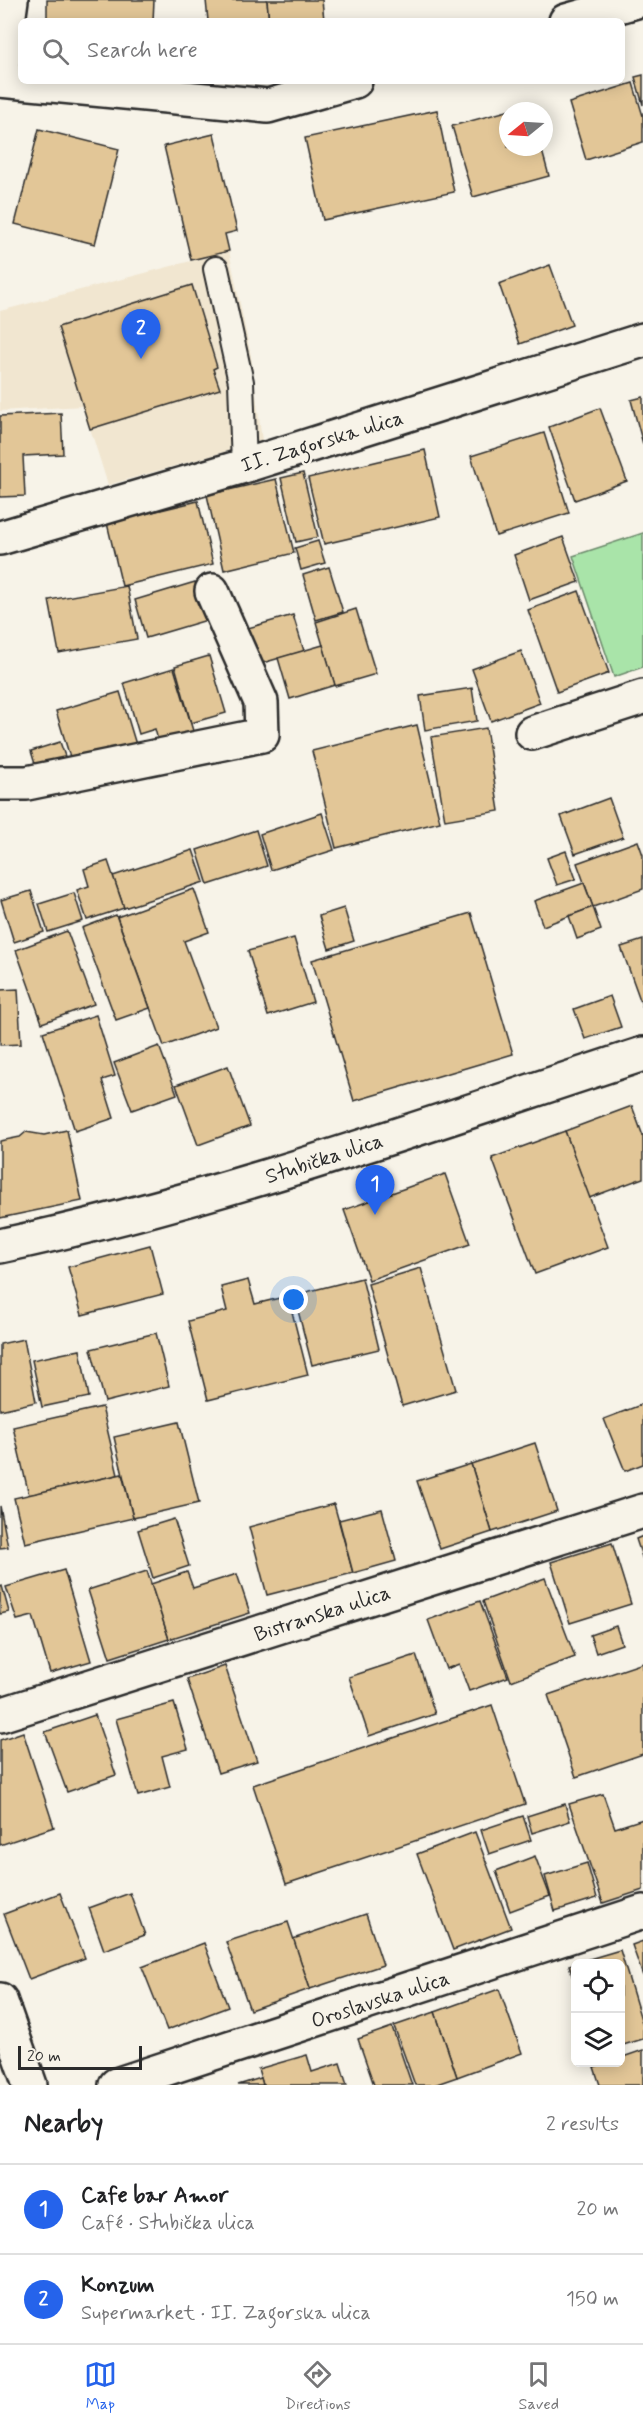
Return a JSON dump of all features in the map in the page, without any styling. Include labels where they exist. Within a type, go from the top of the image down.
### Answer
[{"type":"street","points":[[10,0],[0,80],[18,82]]},
{"type":"street","points":[[577,18],[640,0]]},
{"type":"street","points":[[41,84],[268,106],[345,84]]},
{"type":"street","name":"II. Zagorska ulica","points":[[0,538],[244,465],[643,340]]},
{"type":"street","points":[[0,783],[27,783],[262,735],[261,702],[212,591]]},
{"type":"street","points":[[532,733],[643,697]]},
{"type":"street","name":"Stubička ulica","points":[[0,1246],[62,1233],[249,1182],[643,1054]]},
{"type":"street","name":"Bistranska ulica","points":[[0,1715],[643,1511]]},
{"type":"street","name":"Oroslavska ulica","points":[[116,2085],[643,1912]]},
{"type":"street","points":[[0,2000],[30,2085]]},
{"type":"lane","points":[[216,269],[241,382],[244,465]]},
{"type":"shaded area","points":[[229,251],[251,356],[262,441],[108,485],[83,406],[0,411],[0,311]]},
{"type":"green space","points":[[643,533],[643,667],[614,677],[573,556]]},
{"type":"building","points":[[47,0],[154,0],[153,18],[47,18]]},
{"type":"building","points":[[206,0],[267,0],[269,18],[208,18]]},
{"type":"building","points":[[267,0],[322,0],[324,18],[269,18]]},
{"type":"building","points":[[643,75],[643,105],[635,77]]},
{"type":"building","points":[[633,83],[643,116],[643,142],[586,160],[569,103]]},
{"type":"building","points":[[437,110],[454,192],[323,220],[305,138]]},
{"type":"building","points":[[499,113],[499,156],[543,156],[549,176],[473,197],[452,126]]},
{"type":"building","points":[[39,129],[119,149],[95,244],[15,224]]},
{"type":"building","points":[[214,134],[237,231],[225,234],[229,251],[191,260],[164,146]]},
{"type":"building","points":[[550,265],[572,325],[520,344],[499,284]]},
{"type":"building","points":[[192,285],[217,367],[213,369],[220,389],[90,429],[58,327]]},
{"type":"building","points":[[643,397],[643,444],[631,400]]},
{"type":"building","points":[[600,408],[627,481],[575,500],[549,427]]},
{"type":"building","points":[[61,413],[63,454],[23,456],[25,496],[0,497],[0,416]]},
{"type":"building","points":[[544,433],[569,513],[496,536],[471,456]]},
{"type":"building","points":[[425,450],[440,517],[324,544],[308,478]]},
{"type":"building","points":[[303,473],[318,537],[296,542],[281,478]]},
{"type":"building","points":[[276,479],[294,553],[224,570],[207,495]]},
{"type":"building","points":[[198,501],[213,564],[122,586],[107,523]]},
{"type":"building","points":[[563,537],[579,582],[529,600],[514,555]]},
{"type":"building","points":[[318,541],[325,563],[301,570],[295,548]]},
{"type":"building","points":[[329,567],[343,612],[316,620],[303,575]]},
{"type":"building","points":[[195,582],[207,620],[146,638],[135,600]]},
{"type":"building","points":[[127,586],[137,639],[59,653],[49,600]]},
{"type":"building","points":[[579,591],[609,673],[557,692],[528,610]]},
{"type":"building","points":[[356,609],[376,674],[335,686],[316,622]]},
{"type":"building","points":[[293,615],[304,651],[259,664],[248,628]]},
{"type":"building","points":[[323,645],[335,685],[290,699],[278,658]]},
{"type":"building","points":[[521,651],[540,703],[491,721],[472,669]]},
{"type":"building","points":[[209,656],[226,713],[191,723],[175,666]]},
{"type":"building","points":[[174,668],[194,734],[159,744],[155,729],[139,734],[124,683]]},
{"type":"building","points":[[472,688],[477,721],[425,730],[420,696]]},
{"type":"building","points":[[120,692],[137,748],[73,767],[56,711]]},
{"type":"building","points":[[417,725],[440,822],[336,848],[312,751]]},
{"type":"building","points":[[486,728],[499,811],[445,820],[431,737]]},
{"type":"building","points":[[60,742],[68,765],[38,774],[31,751]]},
{"type":"building","points":[[609,798],[623,837],[575,854],[561,816]]},
{"type":"building","points":[[322,813],[334,850],[271,870],[260,834]]},
{"type":"building","points":[[256,830],[267,866],[208,885],[197,850]]},
{"type":"building","points":[[638,841],[643,855],[643,889],[593,907],[577,863]]},
{"type":"building","points":[[193,850],[204,882],[124,908],[113,876]]},
{"type":"building","points":[[566,851],[576,879],[557,885],[547,858]]},
{"type":"building","points":[[108,861],[124,908],[87,920],[77,890],[89,886],[84,869]]},
{"type":"building","points":[[584,883],[593,907],[543,926],[534,901]]},
{"type":"building","points":[[194,889],[209,932],[184,941],[216,1027],[164,1046],[117,917]]},
{"type":"building","points":[[31,891],[44,932],[14,942],[1,900]]},
{"type":"building","points":[[74,893],[83,921],[48,932],[39,904]]},
{"type":"building","points":[[593,907],[601,930],[577,939],[569,916]]},
{"type":"building","points":[[344,908],[354,941],[329,949],[319,916]]},
{"type":"building","points":[[471,913],[513,1054],[354,1101],[312,960]]},
{"type":"building","points":[[116,915],[150,1008],[116,1020],[82,928]]},
{"type":"building","points":[[67,931],[94,1004],[42,1023],[16,950]]},
{"type":"building","points":[[294,938],[313,1002],[268,1016],[248,951]]},
{"type":"building","points":[[643,940],[643,1008],[621,947]]},
{"type":"building","points":[[18,989],[21,1044],[0,1045],[0,990]]},
{"type":"building","points":[[610,996],[621,1027],[585,1039],[574,1009]]},
{"type":"building","points":[[96,1015],[115,1076],[102,1080],[114,1118],[75,1131],[43,1032]]},
{"type":"building","points":[[159,1046],[177,1094],[132,1110],[114,1063]]},
{"type":"building","points":[[228,1066],[250,1126],[198,1145],[176,1085]]},
{"type":"building","points":[[632,1106],[643,1136],[643,1178],[589,1198],[565,1131]]},
{"type":"building","points":[[67,1130],[82,1201],[0,1218],[0,1141],[20,1137],[26,1132],[44,1135]]},
{"type":"building","points":[[565,1131],[608,1247],[535,1274],[492,1158]]},
{"type":"building","points":[[445,1174],[470,1244],[369,1280],[344,1210]]},
{"type":"building","points":[[150,1245],[163,1294],[82,1315],[68,1267]]},
{"type":"building","points":[[421,1268],[456,1390],[402,1406],[368,1284]]},
{"type":"building","points":[[362,1278],[379,1349],[312,1365],[294,1295]]},
{"type":"building","points":[[248,1280],[255,1304],[288,1296],[308,1375],[208,1400],[188,1321],[227,1311],[221,1287]]},
{"type":"building","points":[[156,1333],[169,1386],[105,1402],[91,1349]]},
{"type":"building","points":[[24,1339],[36,1402],[0,1410],[0,1344]]},
{"type":"building","points":[[80,1350],[89,1397],[42,1407],[32,1360]]},
{"type":"building","points":[[643,1404],[643,1464],[625,1471],[604,1419]]},
{"type":"building","points":[[102,1407],[118,1475],[29,1495],[13,1427]]},
{"type":"building","points":[[179,1422],[199,1503],[133,1518],[114,1437]]},
{"type":"building","points":[[535,1443],[557,1511],[492,1532],[471,1464]]},
{"type":"building","points":[[471,1464],[492,1532],[440,1549],[417,1481]]},
{"type":"building","points":[[122,1474],[133,1518],[25,1543],[14,1498]]},
{"type":"building","points":[[334,1504],[353,1573],[267,1595],[249,1527]]},
{"type":"building","points":[[0,1506],[8,1547],[0,1548]]},
{"type":"building","points":[[382,1509],[396,1561],[353,1573],[339,1520]]},
{"type":"building","points":[[174,1519],[189,1566],[153,1578],[138,1530]]},
{"type":"building","points":[[643,1536],[643,1560],[636,1539]]},
{"type":"building","points":[[612,1543],[631,1604],[570,1623],[551,1562]]},
{"type":"building","points":[[64,1570],[91,1661],[50,1673],[33,1616],[17,1620],[6,1587]]},
{"type":"building","points":[[147,1571],[169,1639],[110,1658],[88,1590]]},
{"type":"building","points":[[187,1572],[193,1588],[237,1574],[250,1613],[169,1639],[151,1584]]},
{"type":"building","points":[[545,1578],[575,1657],[511,1681],[483,1601]]},
{"type":"building","points":[[2,1586],[9,1612],[0,1614],[0,1587]]},
{"type":"building","points":[[480,1601],[508,1677],[469,1691],[459,1664],[446,1669],[428,1620]]},
{"type":"building","points":[[616,1626],[622,1644],[596,1653],[590,1635]]},
{"type":"building","points":[[416,1655],[435,1714],[369,1736],[349,1677]]},
{"type":"building","points":[[643,1663],[643,1754],[576,1777],[548,1695]]},
{"type":"building","points":[[225,1666],[257,1761],[218,1773],[187,1679]]},
{"type":"building","points":[[174,1703],[188,1749],[162,1756],[170,1787],[138,1796],[116,1719]]},
{"type":"building","points":[[492,1705],[525,1804],[286,1884],[253,1785]]},
{"type":"building","points":[[95,1715],[116,1775],[67,1792],[45,1732]]},
{"type":"building","points":[[23,1732],[54,1827],[0,1845],[0,1740]]},
{"type":"building","points":[[603,1794],[615,1828],[643,1819],[643,1890],[603,1903],[569,1804]]},
{"type":"building","points":[[565,1804],[570,1821],[532,1833],[527,1816]]},
{"type":"building","points":[[523,1816],[531,1840],[489,1854],[481,1830]]},
{"type":"building","points":[[475,1832],[511,1928],[453,1950],[417,1854]]},
{"type":"building","points":[[535,1856],[550,1896],[510,1911],[496,1871]]},
{"type":"building","points":[[587,1863],[597,1898],[555,1911],[545,1876]]},
{"type":"building","points":[[60,1893],[85,1958],[29,1979],[4,1914]]},
{"type":"building","points":[[130,1893],[145,1935],[104,1950],[89,1908]]},
{"type":"building","points":[[366,1914],[383,1965],[310,1989],[293,1939]]},
{"type":"building","points":[[288,1922],[310,1989],[250,2010],[226,1942]]},
{"type":"building","points":[[643,1941],[643,1976],[632,1945]]},
{"type":"building","points":[[204,1943],[228,2007],[167,2030],[142,1967]]},
{"type":"building","points":[[620,1950],[623,1959],[589,1959]]},
{"type":"building","points":[[625,1967],[643,2026],[643,2039],[625,2044]]},
{"type":"building","points":[[499,1989],[522,2053],[457,2077],[435,2012]]},
{"type":"building","points":[[435,2012],[457,2077],[434,2085],[415,2085],[394,2026]]},
{"type":"building","points":[[392,2027],[412,2085],[374,2085],[358,2039]]},
{"type":"building","points":[[643,2050],[643,2085],[600,2085],[594,2067],[625,2067],[625,2056]]},
{"type":"building","points":[[307,2055],[312,2072],[340,2063],[347,2085],[263,2085],[258,2069]]},
{"type":"building","points":[[261,2078],[263,2085],[238,2085]]},
{"type":"place","name":"Konzum","points":[[141,359]]},
{"type":"place","name":"Cafe bar Amor","points":[[375,1215]]}]
